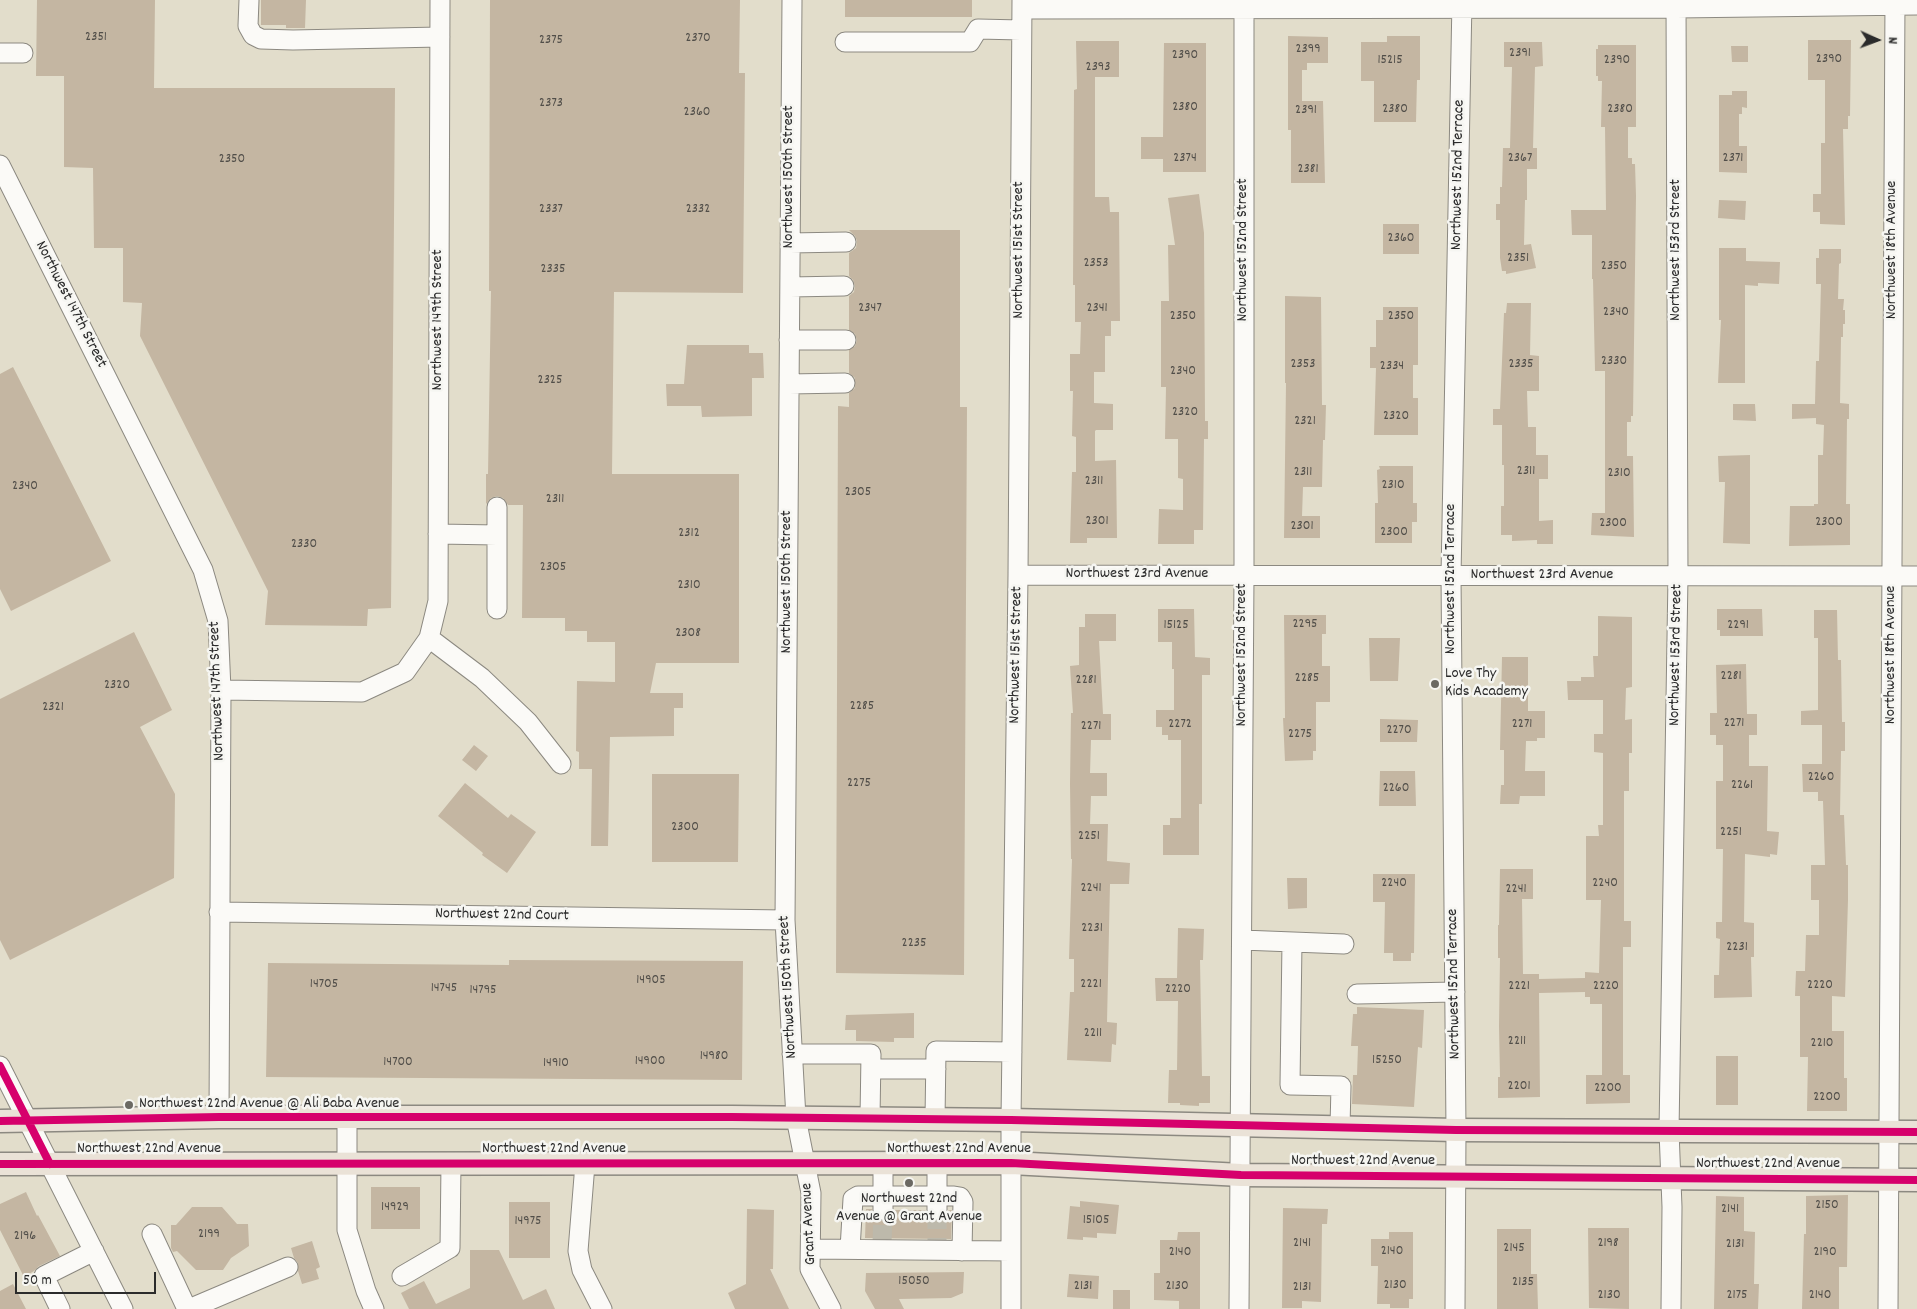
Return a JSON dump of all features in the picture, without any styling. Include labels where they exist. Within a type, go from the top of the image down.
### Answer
[{"type":"main road","name":"Northwest 22nd Avenue","points":[[0,1121],[28,1122],[219,1117],[870,1118],[1241,1124],[1456,1130],[1917,1132]]},
{"type":"main road","name":"Northwest 22nd Avenue","points":[[0,1164],[1011,1163],[1241,1175],[1917,1180]]},
{"type":"street","points":[[249,0],[248,26],[253,35],[261,39],[440,37]]},
{"type":"street","name":"Northwest 149th Street","points":[[429,638],[438,601],[440,0]]},
{"type":"street","name":"Northwest 150th Street","points":[[792,0],[785,920],[796,1118],[805,1164]]},
{"type":"street","points":[[1022,5],[1895,2],[1917,6]]},
{"type":"street","name":"Northwest 18th Avenue","points":[[1888,1309],[1895,2]]},
{"type":"street","name":"Northwest 152nd Terrace","points":[[1455,1309],[1456,1130],[1451,576],[1462,4]]},
{"type":"street","name":"Northwest 153rd Street","points":[[1671,1309],[1669,1131],[1678,576],[1676,4]]},
{"type":"street","name":"Northwest 151st Street","points":[[1011,1309],[1011,1120],[1018,575],[1022,5]]},
{"type":"street","name":"Northwest 152nd Street","points":[[1239,1309],[1244,576],[1244,5]]},
{"type":"street","points":[[844,42],[970,42],[978,29],[1022,30]]},
{"type":"street","points":[[0,53],[23,53]]},
{"type":"street","name":"Northwest 147th Street","points":[[0,165],[203,570],[218,621],[221,690],[219,1117]]},
{"type":"street","points":[[790,243],[846,242]]},
{"type":"street","points":[[790,287],[844,286]]},
{"type":"street","points":[[789,340],[846,340]]},
{"type":"street","points":[[789,384],[845,384]]},
{"type":"street","points":[[497,507],[497,609]]},
{"type":"street","points":[[438,534],[497,535]]},
{"type":"street","name":"Northwest 23rd Avenue","points":[[1018,575],[1917,576]]},
{"type":"street","points":[[221,690],[362,692],[405,672],[429,638],[482,678],[528,722],[561,764]]},
{"type":"street","name":"Northwest 22nd Court","points":[[219,912],[785,920]]},
{"type":"street","points":[[1242,940],[1344,944]]},
{"type":"street","points":[[1292,942],[1290,1085],[1341,1086],[1340,1127]]},
{"type":"street","points":[[1358,994],[1455,992]]},
{"type":"street","points":[[935,1119],[936,1051],[1012,1052]]},
{"type":"street","points":[[792,1054],[871,1054],[870,1118]]},
{"type":"street","points":[[0,1066],[123,1309]]},
{"type":"street","points":[[871,1069],[936,1069]]},
{"type":"street","points":[[347,1117],[347,1230],[366,1291],[374,1309]]},
{"type":"street","points":[[882,1163],[883,1203]]},
{"type":"street","points":[[402,1276],[450,1248],[451,1164]]},
{"type":"street","points":[[585,1164],[578,1252],[582,1270],[602,1309]]},
{"type":"street","name":"Grant Avenue","points":[[805,1164],[811,1193],[810,1270],[831,1309]]},
{"type":"street","points":[[937,1164],[937,1203]]},
{"type":"street","points":[[850,1249],[853,1199],[858,1196],[883,1203],[937,1203],[960,1197],[963,1202],[962,1251]]},
{"type":"street","points":[[152,1234],[188,1309],[288,1266]]},
{"type":"street","points":[[810,1249],[937,1247],[962,1251],[1011,1251]]},
{"type":"street","points":[[60,1309],[44,1276],[94,1251]]},
{"type":"building","points":[[37,0],[155,0],[154,88],[395,88],[391,608],[368,609],[367,626],[265,625],[268,591],[140,336],[142,303],[123,302],[123,248],[94,248],[93,168],[64,167],[64,76],[36,76]]},
{"type":"building","points":[[261,0],[306,0],[305,28],[286,28],[286,25],[261,25]]},
{"type":"building","points":[[490,0],[740,0],[739,73],[745,73],[743,293],[614,292],[612,474],[739,474],[739,663],[656,663],[650,693],[683,693],[683,708],[674,708],[674,736],[610,737],[608,846],[591,846],[592,769],[579,769],[579,752],[576,751],[577,681],[615,682],[615,642],[587,642],[587,631],[565,631],[565,618],[522,618],[523,505],[508,505],[503,498],[497,496],[491,498],[486,504],[491,291],[489,291]]},
{"type":"building","points":[[845,0],[972,0],[972,17],[845,17]]},
{"type":"building","points":[[1288,36],[1328,37],[1328,63],[1307,63],[1307,70],[1302,70],[1302,101],[1323,101],[1325,183],[1291,183],[1291,130],[1288,130]]},
{"type":"building","points":[[1387,36],[1420,36],[1420,80],[1417,80],[1416,122],[1374,122],[1374,81],[1361,81],[1361,42],[1387,42]]},
{"type":"building","points":[[1808,40],[1851,40],[1850,116],[1848,116],[1848,129],[1843,129],[1845,225],[1820,224],[1820,212],[1813,212],[1813,194],[1821,194],[1821,143],[1825,143],[1825,80],[1808,80]]},
{"type":"building","points":[[1076,41],[1119,41],[1119,77],[1095,77],[1095,197],[1109,197],[1110,212],[1119,212],[1120,321],[1111,321],[1111,336],[1105,336],[1105,372],[1094,372],[1094,403],[1113,404],[1113,430],[1095,431],[1095,461],[1116,460],[1117,538],[1087,538],[1087,543],[1070,543],[1072,472],[1076,472],[1076,437],[1072,436],[1073,391],[1070,391],[1070,354],[1080,354],[1081,322],[1075,322],[1075,285],[1073,285],[1074,90],[1077,89]]},
{"type":"building","points":[[1504,42],[1542,42],[1543,66],[1535,67],[1533,148],[1537,148],[1537,169],[1527,169],[1527,200],[1525,200],[1524,245],[1531,244],[1536,268],[1506,274],[1506,271],[1502,271],[1500,258],[1500,220],[1496,220],[1496,204],[1500,204],[1500,187],[1502,187],[1503,148],[1510,148],[1512,67],[1504,67]]},
{"type":"building","points":[[1164,43],[1206,43],[1206,172],[1163,172],[1163,159],[1141,159],[1141,137],[1163,137]]},
{"type":"building","points":[[1598,45],[1636,45],[1636,127],[1628,127],[1628,158],[1632,158],[1632,164],[1635,164],[1636,196],[1633,416],[1631,416],[1631,422],[1627,422],[1627,456],[1633,456],[1634,537],[1591,535],[1592,513],[1605,513],[1605,371],[1595,371],[1592,235],[1572,235],[1571,210],[1606,210],[1605,127],[1601,127],[1602,81],[1598,81],[1598,76],[1596,76],[1596,49],[1598,49]]},
{"type":"building","points":[[1731,46],[1748,46],[1748,62],[1732,62]]},
{"type":"building","points":[[1732,91],[1747,91],[1747,108],[1742,107],[1742,114],[1739,114],[1739,146],[1747,146],[1747,173],[1719,172],[1719,95],[1732,95]]},
{"type":"building","points":[[1199,194],[1204,233],[1205,421],[1208,421],[1208,439],[1204,439],[1203,530],[1194,530],[1194,544],[1158,544],[1159,509],[1183,510],[1183,479],[1178,478],[1178,439],[1165,439],[1166,387],[1161,387],[1161,301],[1169,301],[1168,245],[1175,245],[1168,198]]},
{"type":"building","points":[[1719,200],[1746,201],[1745,220],[1718,218]]},
{"type":"building","points":[[1383,224],[1419,224],[1419,254],[1383,254]]},
{"type":"building","points":[[849,230],[960,230],[960,407],[967,407],[964,975],[836,973],[838,406],[849,407],[849,393],[855,388],[855,378],[849,373],[849,350],[855,346],[857,340],[855,334],[849,330],[849,296],[854,292],[855,286],[849,276],[849,253],[856,248],[857,241]]},
{"type":"building","points":[[1719,248],[1746,248],[1746,261],[1780,262],[1779,284],[1758,283],[1758,286],[1745,285],[1745,383],[1718,383],[1721,320],[1719,320]]},
{"type":"building","points":[[1819,249],[1841,249],[1838,299],[1844,299],[1845,324],[1843,324],[1843,337],[1841,337],[1840,403],[1849,404],[1849,419],[1847,419],[1846,504],[1850,504],[1850,545],[1789,546],[1790,506],[1814,506],[1814,504],[1818,504],[1818,455],[1823,455],[1824,425],[1816,424],[1816,418],[1792,419],[1792,404],[1815,404],[1816,361],[1819,361],[1821,284],[1816,284],[1816,258],[1819,258]]},
{"type":"building","points":[[1285,296],[1321,297],[1322,405],[1326,405],[1322,487],[1303,487],[1302,516],[1320,516],[1320,538],[1284,538]]},
{"type":"building","points":[[1507,303],[1531,303],[1530,355],[1539,356],[1539,391],[1527,391],[1528,427],[1536,427],[1536,455],[1548,455],[1548,479],[1539,479],[1539,521],[1553,520],[1553,544],[1537,544],[1537,540],[1512,541],[1512,535],[1501,535],[1501,506],[1504,506],[1502,425],[1493,425],[1493,409],[1500,409],[1504,313],[1506,313]]},
{"type":"building","points":[[1383,307],[1418,307],[1418,365],[1413,365],[1413,398],[1418,398],[1418,435],[1374,435],[1376,368],[1370,368],[1370,347],[1376,347],[1376,320],[1383,320]]},
{"type":"building","points":[[687,345],[749,345],[749,353],[763,353],[764,378],[752,378],[752,416],[702,417],[701,406],[667,406],[666,384],[684,384]]},
{"type":"building","points":[[13,367],[111,561],[11,611],[0,589],[0,374]]},
{"type":"building","points":[[1733,404],[1755,404],[1756,421],[1733,420]]},
{"type":"building","points":[[1750,455],[1750,544],[1723,543],[1725,482],[1719,482],[1718,456]]},
{"type":"building","points":[[1379,466],[1413,466],[1413,503],[1417,503],[1417,522],[1412,522],[1412,543],[1375,543],[1375,503],[1378,503],[1377,470],[1380,469]]},
{"type":"building","points":[[1158,609],[1194,609],[1195,657],[1210,658],[1210,675],[1202,675],[1202,804],[1199,804],[1199,855],[1163,855],[1163,825],[1170,825],[1170,818],[1181,818],[1181,740],[1168,740],[1168,735],[1162,735],[1162,727],[1156,727],[1156,710],[1174,710],[1172,642],[1158,642]]},
{"type":"building","points":[[1717,609],[1762,609],[1763,636],[1720,636],[1720,630],[1717,630]]},
{"type":"building","points":[[1814,610],[1837,610],[1838,660],[1841,660],[1842,722],[1845,722],[1845,751],[1841,751],[1840,815],[1844,815],[1846,865],[1848,865],[1848,900],[1845,997],[1832,996],[1832,1031],[1844,1031],[1844,1078],[1847,1078],[1847,1111],[1807,1111],[1808,1057],[1800,1057],[1800,996],[1795,996],[1796,971],[1805,971],[1806,935],[1819,935],[1819,900],[1811,900],[1811,865],[1825,865],[1823,801],[1818,801],[1818,792],[1803,792],[1802,764],[1822,764],[1822,725],[1801,725],[1801,711],[1818,710],[1818,638],[1814,638]]},
{"type":"building","points":[[1085,614],[1116,614],[1116,641],[1099,641],[1103,714],[1111,714],[1111,740],[1091,740],[1090,773],[1107,773],[1107,796],[1091,796],[1090,824],[1108,824],[1107,861],[1130,863],[1129,884],[1110,884],[1107,1022],[1117,1023],[1116,1045],[1112,1044],[1111,1062],[1067,1060],[1070,992],[1074,992],[1074,959],[1069,959],[1072,859],[1071,713],[1073,713],[1070,666],[1079,665],[1079,627],[1085,627]]},
{"type":"building","points":[[1284,615],[1326,615],[1326,634],[1322,634],[1322,666],[1330,666],[1330,702],[1316,702],[1316,751],[1313,751],[1313,760],[1285,761],[1283,718],[1285,718]]},
{"type":"building","points":[[1598,616],[1632,617],[1632,687],[1626,688],[1625,720],[1632,719],[1632,753],[1629,753],[1629,791],[1624,791],[1624,921],[1631,921],[1631,947],[1623,947],[1623,1075],[1630,1075],[1630,1103],[1586,1104],[1586,1075],[1602,1075],[1602,1004],[1590,1004],[1590,997],[1585,997],[1585,992],[1539,993],[1540,1097],[1498,1098],[1498,1077],[1500,1077],[1500,958],[1498,958],[1498,925],[1500,869],[1533,869],[1533,899],[1522,899],[1523,974],[1539,974],[1539,979],[1585,978],[1585,972],[1599,973],[1601,900],[1586,900],[1586,836],[1599,836],[1598,825],[1603,825],[1603,753],[1594,752],[1594,734],[1603,734],[1603,700],[1568,700],[1567,681],[1581,681],[1581,677],[1594,677],[1593,656],[1598,656]]},
{"type":"building","points":[[134,632],[172,710],[140,727],[175,794],[174,878],[10,960],[0,940],[0,699]]},
{"type":"building","points":[[1369,638],[1400,638],[1398,681],[1370,681]]},
{"type":"building","points":[[1502,657],[1528,657],[1528,711],[1545,711],[1545,738],[1537,738],[1537,741],[1526,741],[1525,771],[1545,771],[1545,796],[1520,796],[1519,804],[1500,804],[1501,785],[1504,785],[1504,750],[1500,750]]},
{"type":"building","points":[[1746,664],[1747,714],[1757,714],[1757,735],[1749,735],[1749,766],[1768,766],[1767,831],[1779,832],[1777,855],[1770,854],[1770,857],[1745,854],[1744,922],[1754,923],[1754,957],[1751,957],[1752,997],[1714,998],[1714,975],[1719,975],[1720,939],[1716,938],[1716,922],[1722,922],[1723,849],[1716,849],[1716,781],[1723,781],[1723,745],[1716,745],[1716,735],[1710,735],[1710,713],[1717,713],[1716,665]]},
{"type":"building","points":[[1380,719],[1418,720],[1417,742],[1380,742]]},
{"type":"building","points":[[474,745],[488,756],[476,771],[462,760]]},
{"type":"building","points":[[1380,771],[1415,771],[1416,806],[1379,806]]},
{"type":"building","points":[[652,774],[739,774],[738,862],[652,862]]},
{"type":"building","points":[[465,783],[508,818],[511,814],[536,832],[507,873],[482,855],[483,853],[438,816]]},
{"type":"building","points":[[1373,874],[1415,874],[1414,953],[1411,953],[1411,961],[1393,961],[1393,953],[1384,953],[1385,902],[1373,902]]},
{"type":"building","points":[[1287,878],[1307,878],[1307,908],[1288,909]]},
{"type":"building","points":[[1178,928],[1204,929],[1203,960],[1200,960],[1202,1076],[1210,1076],[1210,1103],[1199,1103],[1199,1106],[1168,1103],[1169,1070],[1177,1070],[1178,1001],[1156,1001],[1155,978],[1177,978]]},
{"type":"building","points":[[509,960],[743,961],[742,1080],[266,1077],[268,963],[509,965]]},
{"type":"building","points":[[1357,1007],[1424,1010],[1422,1048],[1418,1047],[1414,1107],[1352,1104],[1353,1075],[1357,1075],[1358,1046],[1351,1046],[1353,1014],[1357,1014]]},
{"type":"building","points":[[914,1013],[914,1038],[894,1038],[894,1042],[856,1041],[856,1030],[845,1030],[846,1015]]},
{"type":"building","points":[[1716,1056],[1738,1056],[1738,1105],[1716,1105]]},
{"type":"building","points":[[371,1187],[420,1187],[420,1229],[371,1229]]},
{"type":"building","points":[[26,1192],[37,1216],[60,1256],[39,1266],[24,1277],[0,1230],[0,1204]]},
{"type":"building","points":[[1848,1195],[1847,1267],[1839,1267],[1839,1309],[1802,1309],[1806,1196]]},
{"type":"building","points":[[1716,1196],[1744,1197],[1744,1231],[1755,1232],[1754,1284],[1759,1284],[1758,1309],[1714,1309]]},
{"type":"building","points":[[1080,1201],[1119,1205],[1116,1234],[1097,1233],[1097,1238],[1083,1237],[1083,1240],[1067,1239],[1070,1206],[1080,1207]]},
{"type":"building","points":[[509,1202],[550,1202],[550,1258],[509,1258]]},
{"type":"building","points":[[192,1207],[222,1207],[237,1224],[248,1224],[249,1246],[231,1258],[223,1270],[196,1270],[177,1251],[173,1252],[171,1248],[171,1225],[176,1225]]},
{"type":"building","points":[[1283,1208],[1328,1209],[1327,1224],[1322,1224],[1321,1302],[1302,1301],[1302,1308],[1282,1308]]},
{"type":"building","points":[[747,1209],[774,1210],[773,1269],[770,1269],[789,1309],[735,1309],[728,1293],[746,1284]]},
{"type":"building","points":[[866,1209],[872,1209],[874,1216],[883,1221],[893,1215],[894,1210],[926,1210],[928,1216],[937,1221],[947,1215],[948,1210],[952,1210],[951,1239],[865,1238]]},
{"type":"building","points":[[1588,1228],[1629,1228],[1629,1309],[1589,1308]]},
{"type":"building","points":[[1497,1229],[1531,1229],[1531,1274],[1537,1274],[1538,1309],[1497,1309]]},
{"type":"building","points":[[1178,1232],[1200,1232],[1200,1309],[1179,1309],[1179,1301],[1154,1300],[1154,1273],[1160,1273],[1160,1240],[1177,1240]]},
{"type":"building","points":[[1389,1232],[1413,1232],[1413,1299],[1409,1299],[1409,1308],[1390,1308],[1390,1304],[1377,1304],[1378,1266],[1371,1266],[1371,1239],[1389,1239]]},
{"type":"building","points":[[312,1241],[320,1267],[316,1269],[319,1279],[302,1284],[298,1263],[294,1258],[291,1248]]},
{"type":"building","points":[[470,1250],[499,1250],[523,1300],[546,1289],[555,1309],[409,1309],[401,1293],[424,1281],[436,1304],[470,1288]]},
{"type":"building","points":[[964,1272],[963,1293],[951,1298],[899,1299],[904,1309],[875,1309],[865,1291],[866,1273]]},
{"type":"building","points":[[1069,1274],[1099,1276],[1098,1299],[1067,1297]]},
{"type":"building","points":[[13,1284],[26,1309],[0,1309],[0,1291]]},
{"type":"building","points":[[1113,1290],[1130,1290],[1130,1309],[1113,1309]]},
{"type":"tunnel","points":[[882,1244],[883,1210]]},
{"type":"tunnel","points":[[937,1210],[937,1244]]},
{"type":"cycle path","points":[[0,1066],[50,1164]]},
{"type":"cycle path","points":[[0,1121],[219,1117],[732,1117],[1011,1120],[1456,1130],[1917,1132]]},
{"type":"cycle path","points":[[0,1164],[1011,1163],[1241,1175],[1917,1180]]},
{"type":"place","name":"Love Thy Kids Academy","points":[[1435,684]]},
{"type":"place","name":"Northwest 22nd Avenue @ Ali Baba Avenue","points":[[129,1105]]},
{"type":"place","name":"Northwest 22nd Avenue @ Grant Avenue","points":[[909,1183]]}]
